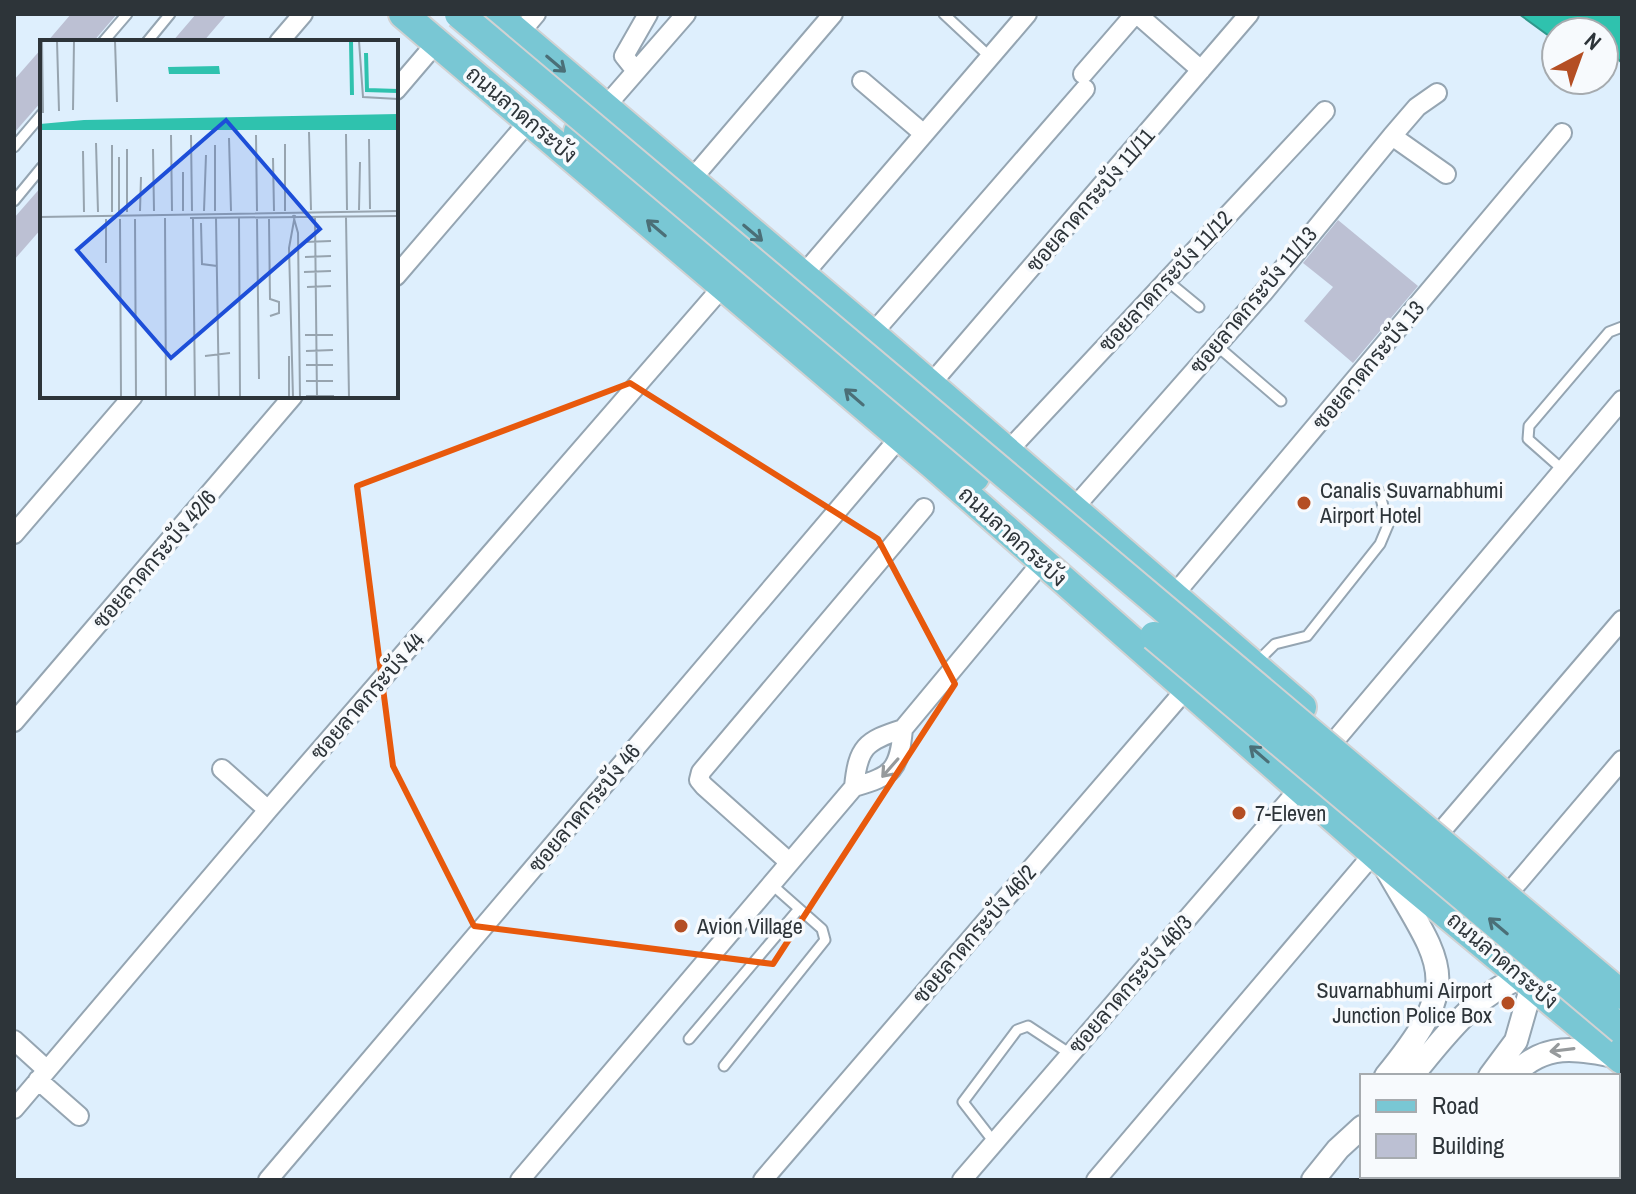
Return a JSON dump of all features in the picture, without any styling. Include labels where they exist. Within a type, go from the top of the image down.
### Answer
[{"type":"main road","name":"ถนนลาดกระบัง","points":[[403,14],[900,437],[1377,857],[1621,1049]]},
{"type":"main road","points":[[441,14],[907,415],[1098,588],[1621,1049]]},
{"type":"main road","points":[[459,14],[1622,995]]},
{"type":"main road","points":[[496,14],[528,24],[605,107],[1337,738],[1622,977]]},
{"type":"street","points":[[281,40],[303,14]]},
{"type":"street","points":[[636,71],[624,56],[648,14]]},
{"type":"street","points":[[605,107],[686,14]]},
{"type":"street","points":[[691,180],[833,14]]},
{"type":"street","points":[[803,275],[1027,14]]},
{"type":"street","points":[[872,334],[1084,82],[1136,14],[1201,70]]},
{"type":"street","name":"ซอยลาดกระบัง 11/11","points":[[930,385],[1249,14]]},
{"type":"street","points":[[398,88],[437,42]]},
{"type":"street","points":[[862,81],[924,134]]},
{"type":"street","name":"ซอยลาดกระบัง 11/13","points":[[1073,509],[1417,107],[1437,93]]},
{"type":"street","name":"ซอยลาดกระบัง 11/12","points":[[1007,452],[1165,279],[1325,111]]},
{"type":"street","points":[[398,274],[529,121]]},
{"type":"street","name":"ซอยลาดกระบัง 13","points":[[1173,596],[1562,133]]},
{"type":"street","points":[[1392,136],[1446,174]]},
{"type":"street","name":"ซอยลาดกระบัง 44","points":[[14,1109],[268,810],[724,285]]},
{"type":"street","points":[[14,534],[131,398]]},
{"type":"street","name":"ซอยลาดกระบัง 42/6","points":[[14,722],[291,398]]},
{"type":"street","points":[[1337,738],[1622,400]]},
{"type":"street","name":"ซอยลาดกระบัง 46","points":[[268,1180],[900,437]]},
{"type":"street","points":[[788,861],[704,786],[699,780],[701,772],[924,508]]},
{"type":"street","points":[[854,787],[857,762],[864,746],[903,729],[1042,562]]},
{"type":"street","points":[[1444,828],[1622,620]]},
{"type":"street","name":"ซอยลาดกระบัง 46/2","points":[[763,1180],[1186,689]]},
{"type":"street","points":[[520,1180],[854,787],[878,780],[892,771],[900,756],[903,729]]},
{"type":"street","points":[[1491,1074],[1516,1041],[1541,944],[1524,896],[1622,760]]},
{"type":"street","points":[[222,769],[268,810]]},
{"type":"street","name":"ซอยลาดกระบัง 46/3","points":[[962,1180],[1299,789]]},
{"type":"street","points":[[1096,1180],[1377,857],[1431,943],[1439,965],[1430,1014],[1387,1074]]},
{"type":"street","points":[[1414,1074],[1472,1008],[1530,979],[1573,971],[1602,978],[1622,989]]},
{"type":"street","points":[[14,1040],[79,1116]]},
{"type":"street","points":[[1515,1074],[1529,1060],[1549,1052],[1621,1049]]},
{"type":"street","points":[[1313,1180],[1338,1149],[1360,1112]]},
{"type":"street","points":[[1338,1149],[1360,1129]]},
{"type":"lane","points":[[105,40],[127,14]]},
{"type":"lane","points":[[149,40],[170,14]]},
{"type":"lane","points":[[944,14],[990,57]]},
{"type":"lane","points":[[14,147],[40,116]]},
{"type":"lane","points":[[14,201],[40,169]]},
{"type":"lane","points":[[1165,279],[1199,307]]},
{"type":"lane","points":[[1563,470],[1528,439],[1529,426],[1609,332],[1622,327]]},
{"type":"lane","points":[[1216,345],[1281,401]]},
{"type":"lane","points":[[1254,666],[1275,644],[1307,636],[1380,544],[1388,525],[1379,491]]},
{"type":"lane","points":[[724,1066],[825,940],[822,929],[770,883]]},
{"type":"lane","points":[[689,1039],[798,910]]},
{"type":"lane","points":[[994,1142],[963,1102],[1017,1030],[1028,1026],[1037,1029],[1069,1053]]},
{"type":"highlighted area","points":[[630,383],[878,539],[955,684],[773,964],[474,926],[393,766],[357,486]]},
{"type":"shaded area","points":[[1519,14],[1622,14],[1622,63],[1620,16],[1540,16],[1540,29]]},
{"type":"building","points":[[71,14],[117,14],[95,40],[49,40]]},
{"type":"building","points":[[196,14],[227,14],[205,40],[174,40]]},
{"type":"building","points":[[40,50],[40,103],[14,133],[14,80]]},
{"type":"building","points":[[40,188],[40,230],[14,260],[14,218]]},
{"type":"building","points":[[1338,220],[1418,286],[1353,363],[1304,321],[1333,287],[1303,263]]},
{"type":"place","name":"Canalis Suvarnabhumi Airport Hotel","points":[[1304,503]]},
{"type":"place","name":"7-Eleven","points":[[1239,813]]},
{"type":"place","name":"Avion Village","points":[[681,926]]},
{"type":"place","name":"Suvarnabhumi Airport Junction Police Box","points":[[1508,1003]]}]
